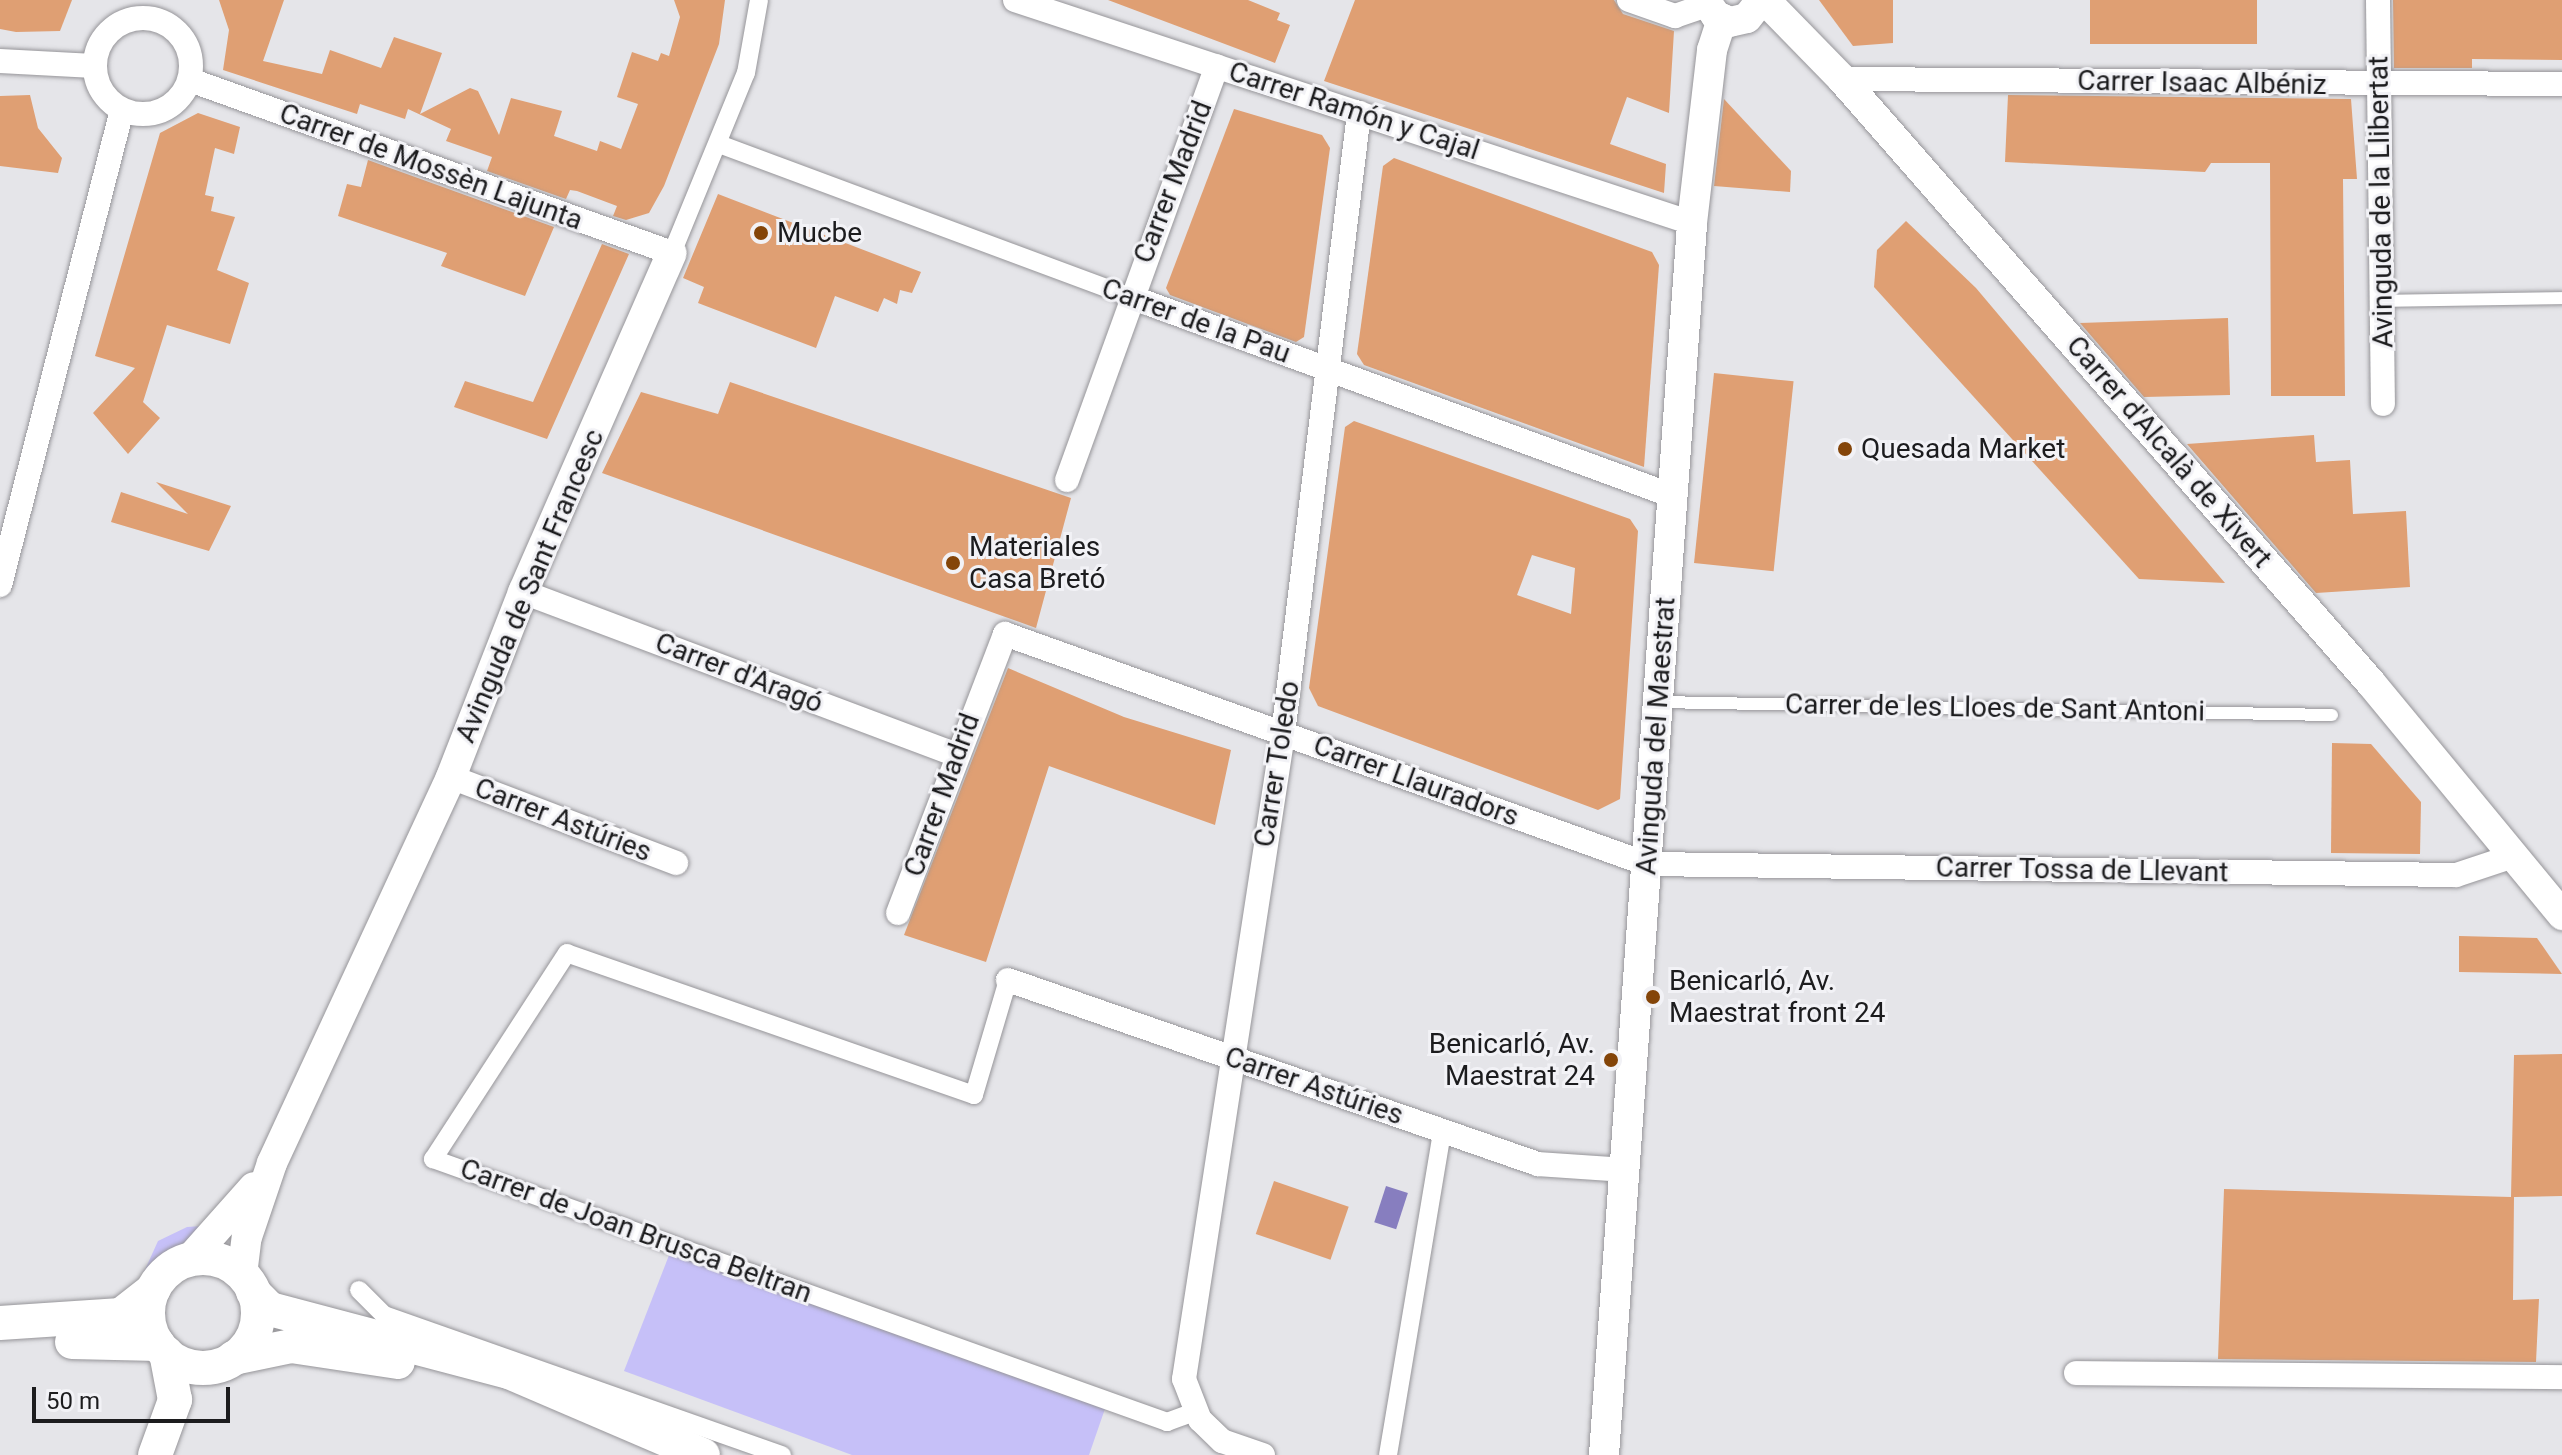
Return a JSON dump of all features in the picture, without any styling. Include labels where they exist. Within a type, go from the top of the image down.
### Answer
[{"type":"main road","points":[[0,1323],[121,1315],[153,1290],[168,1270],[190,1259],[218,1260],[248,1283],[270,1309],[509,1372],[703,1455]]},
{"type":"main road","points":[[155,1455],[175,1400],[222,1363],[255,1329],[248,1283]]},
{"type":"main road","points":[[153,1290],[148,1312],[162,1348],[175,1400]]},
{"type":"main road","points":[[0,1343],[162,1348],[187,1365],[222,1363],[273,1346],[393,1360],[681,1455]]},
{"type":"street","name":"Avinguda de Sant Francesc","points":[[248,1283],[247,1237],[272,1163],[451,777],[523,592],[719,144],[746,73],[759,0]]},
{"type":"street","name":"Carrer Ramón y Cajal","points":[[1015,0],[1692,223]]},
{"type":"street","points":[[1629,0],[1675,16],[1712,8],[1747,18],[1763,0]]},
{"type":"street","name":"Carrer d'Alcalà de Xivert","points":[[1763,0],[1842,79],[2371,683],[2562,915]]},
{"type":"street","name":"Avinguda de la Llibertat","points":[[2378,0],[2383,404]]},
{"type":"street","name":"Avinguda del Maestrat","points":[[1604,1455],[1692,223],[1712,50],[1712,8]]},
{"type":"street","points":[[158,9],[181,36],[192,65],[190,80],[163,111],[122,111],[102,92],[94,66],[113,28],[158,9]]},
{"type":"street","points":[[0,61],[94,66]]},
{"type":"street","name":"Carrer Madrid","points":[[1067,480],[1217,66]]},
{"type":"street","name":"Carrer Isaac Albéniz","points":[[1842,79],[2562,84]]},
{"type":"street","name":"Carrer de Mossèn Lajunta","points":[[190,80],[672,253]]},
{"type":"street","points":[[0,585],[122,111]]},
{"type":"street","name":"Carrer Toledo","points":[[1195,1412],[1184,1379],[1230,1057],[1283,734],[1359,113]]},
{"type":"street","name":"Carrer de la Pau","points":[[719,144],[1673,496]]},
{"type":"street","name":"Carrer d'Aragó","points":[[523,592],[954,754]]},
{"type":"street","name":"Carrer Madrid","points":[[898,913],[954,754],[1005,634]]},
{"type":"street","name":"Carrer Llauradors","points":[[1005,634],[1647,864]]},
{"type":"street","name":"Carrer Astúries","points":[[451,777],[676,863]]},
{"type":"street","name":"Carrer Tossa de Llevant","points":[[1647,864],[2456,875],[2513,856]]},
{"type":"street","name":"Carrer de Joan Brusca Beltran","points":[[1008,980],[974,1095],[567,953],[433,1159],[1167,1422],[1195,1412]]},
{"type":"street","name":"Carrer Astúries","points":[[1008,980],[1538,1164],[1625,1170]]},
{"type":"street","points":[[1388,1455],[1442,1131]]},
{"type":"street","name":"Avinguda de Sant Francesc","points":[[190,1259],[211,1243],[272,1163]]},
{"type":"street","points":[[359,1290],[384,1315],[782,1455]]},
{"type":"street","points":[[2076,1373],[2562,1377]]},
{"type":"street","points":[[1195,1412],[1222,1441],[1263,1455]]},
{"type":"lane","points":[[2381,301],[2562,298]]},
{"type":"lane","name":"Carrer de les Lloes de Sant Antoni","points":[[1658,702],[2332,715]]},
{"type":"shaded area","points":[[1386,1186],[1408,1193],[1396,1229],[1374,1222]]},
{"type":"shaded area","points":[[217,1225],[168,1257],[150,1280],[139,1283],[158,1241],[187,1227]]},
{"type":"shaded area","points":[[673,1245],[1108,1400],[1089,1455],[852,1455],[624,1371]]},
{"type":"building","points":[[0,0],[72,0],[60,31],[16,32],[0,29]]},
{"type":"building","points":[[219,0],[284,0],[263,61],[322,74],[330,50],[381,68],[394,37],[442,53],[420,114],[470,88],[478,91],[499,135],[511,98],[562,111],[554,136],[597,151],[600,141],[621,149],[638,104],[617,97],[632,52],[658,61],[661,53],[669,56],[680,17],[674,0],[725,0],[719,44],[664,186],[649,213],[626,220],[613,216],[617,206],[577,191],[570,190],[566,199],[487,171],[492,157],[446,141],[451,129],[408,109],[405,119],[360,104],[357,114],[223,70],[229,30]]},
{"type":"building","points":[[1108,0],[1248,0],[1280,13],[1277,20],[1290,25],[1275,63]]},
{"type":"building","points":[[1355,0],[1614,0],[1623,14],[1674,31],[1669,113],[1627,97],[1610,144],[1666,164],[1664,193],[1324,81]]},
{"type":"building","points":[[1819,0],[1893,0],[1893,43],[1853,46]]},
{"type":"building","points":[[2090,0],[2257,0],[2257,44],[2090,44]]},
{"type":"building","points":[[2393,0],[2562,0],[2562,60],[2472,59],[2472,68],[2394,68]]},
{"type":"building","points":[[30,95],[38,128],[62,158],[58,173],[0,166],[0,96]]},
{"type":"building","points":[[2008,95],[2351,99],[2357,179],[2343,179],[2345,396],[2271,396],[2270,163],[2211,163],[2205,172],[2005,162]]},
{"type":"building","points":[[1724,99],[1791,171],[1790,192],[1714,186]]},
{"type":"building","points":[[1234,109],[1322,135],[1330,148],[1304,337],[1296,342],[1170,295],[1166,288]]},
{"type":"building","points":[[198,113],[240,127],[234,154],[215,148],[205,195],[214,197],[211,211],[235,217],[217,270],[249,283],[230,344],[167,325],[143,402],[160,418],[128,454],[93,413],[135,368],[95,356],[160,133]]},
{"type":"building","points":[[1394,158],[1652,252],[1659,265],[1644,467],[1364,365],[1357,354],[1383,166]]},
{"type":"building","points":[[368,160],[554,227],[525,296],[441,266],[447,253],[338,216],[347,184],[361,187]]},
{"type":"building","name":"Mucbe","points":[[718,194],[921,272],[912,293],[900,290],[897,304],[884,298],[878,312],[835,296],[816,348],[698,303],[704,287],[683,278]]},
{"type":"building","points":[[1906,221],[1976,288],[2225,583],[2139,579],[1874,287],[1877,250]]},
{"type":"building","points":[[602,244],[629,254],[547,439],[454,407],[465,381],[533,402]]},
{"type":"building","points":[[2228,318],[2230,395],[2144,397],[2080,323]]},
{"type":"building","points":[[1714,373],[1794,381],[1774,571],[1694,563]]},
{"type":"building","name":"Materiales Casa Bretó","points":[[730,382],[1071,498],[1036,628],[602,473],[641,392],[718,414]]},
{"type":"building","points":[[1354,421],[1630,519],[1638,531],[1620,799],[1598,810],[1318,706],[1309,688],[1345,427]],"holes":[[[1532,555],[1575,568],[1571,614],[1517,595]]]},
{"type":"building","points":[[2314,435],[2316,462],[2350,460],[2353,514],[2406,511],[2410,587],[2316,593],[2187,444]]},
{"type":"building","points":[[156,482],[231,506],[209,551],[111,522],[121,492],[188,514]]},
{"type":"building","points":[[1008,668],[1124,717],[1231,750],[1215,825],[1049,766],[986,962],[904,935]]},
{"type":"building","points":[[2332,743],[2371,744],[2421,802],[2420,854],[2331,853]]},
{"type":"building","points":[[2459,936],[2537,938],[2562,974],[2459,972]]},
{"type":"building","points":[[2562,1054],[2562,1196],[2514,1197],[2513,1300],[2539,1299],[2536,1362],[2218,1359],[2224,1189],[2511,1197],[2514,1055]]},
{"type":"building","points":[[1274,1181],[1349,1207],[1330,1260],[1256,1234]]},
{"type":"place","name":"Mucbe","points":[[761,233]]},
{"type":"place","name":"Quesada Market","points":[[1845,449]]},
{"type":"place","name":"Materiales Casa Bretó","points":[[953,563]]},
{"type":"place","name":"Benicarló, Av. Maestrat front 24","points":[[1653,997]]},
{"type":"place","name":"Benicarló, Av. Maestrat 24","points":[[1611,1060]]}]
